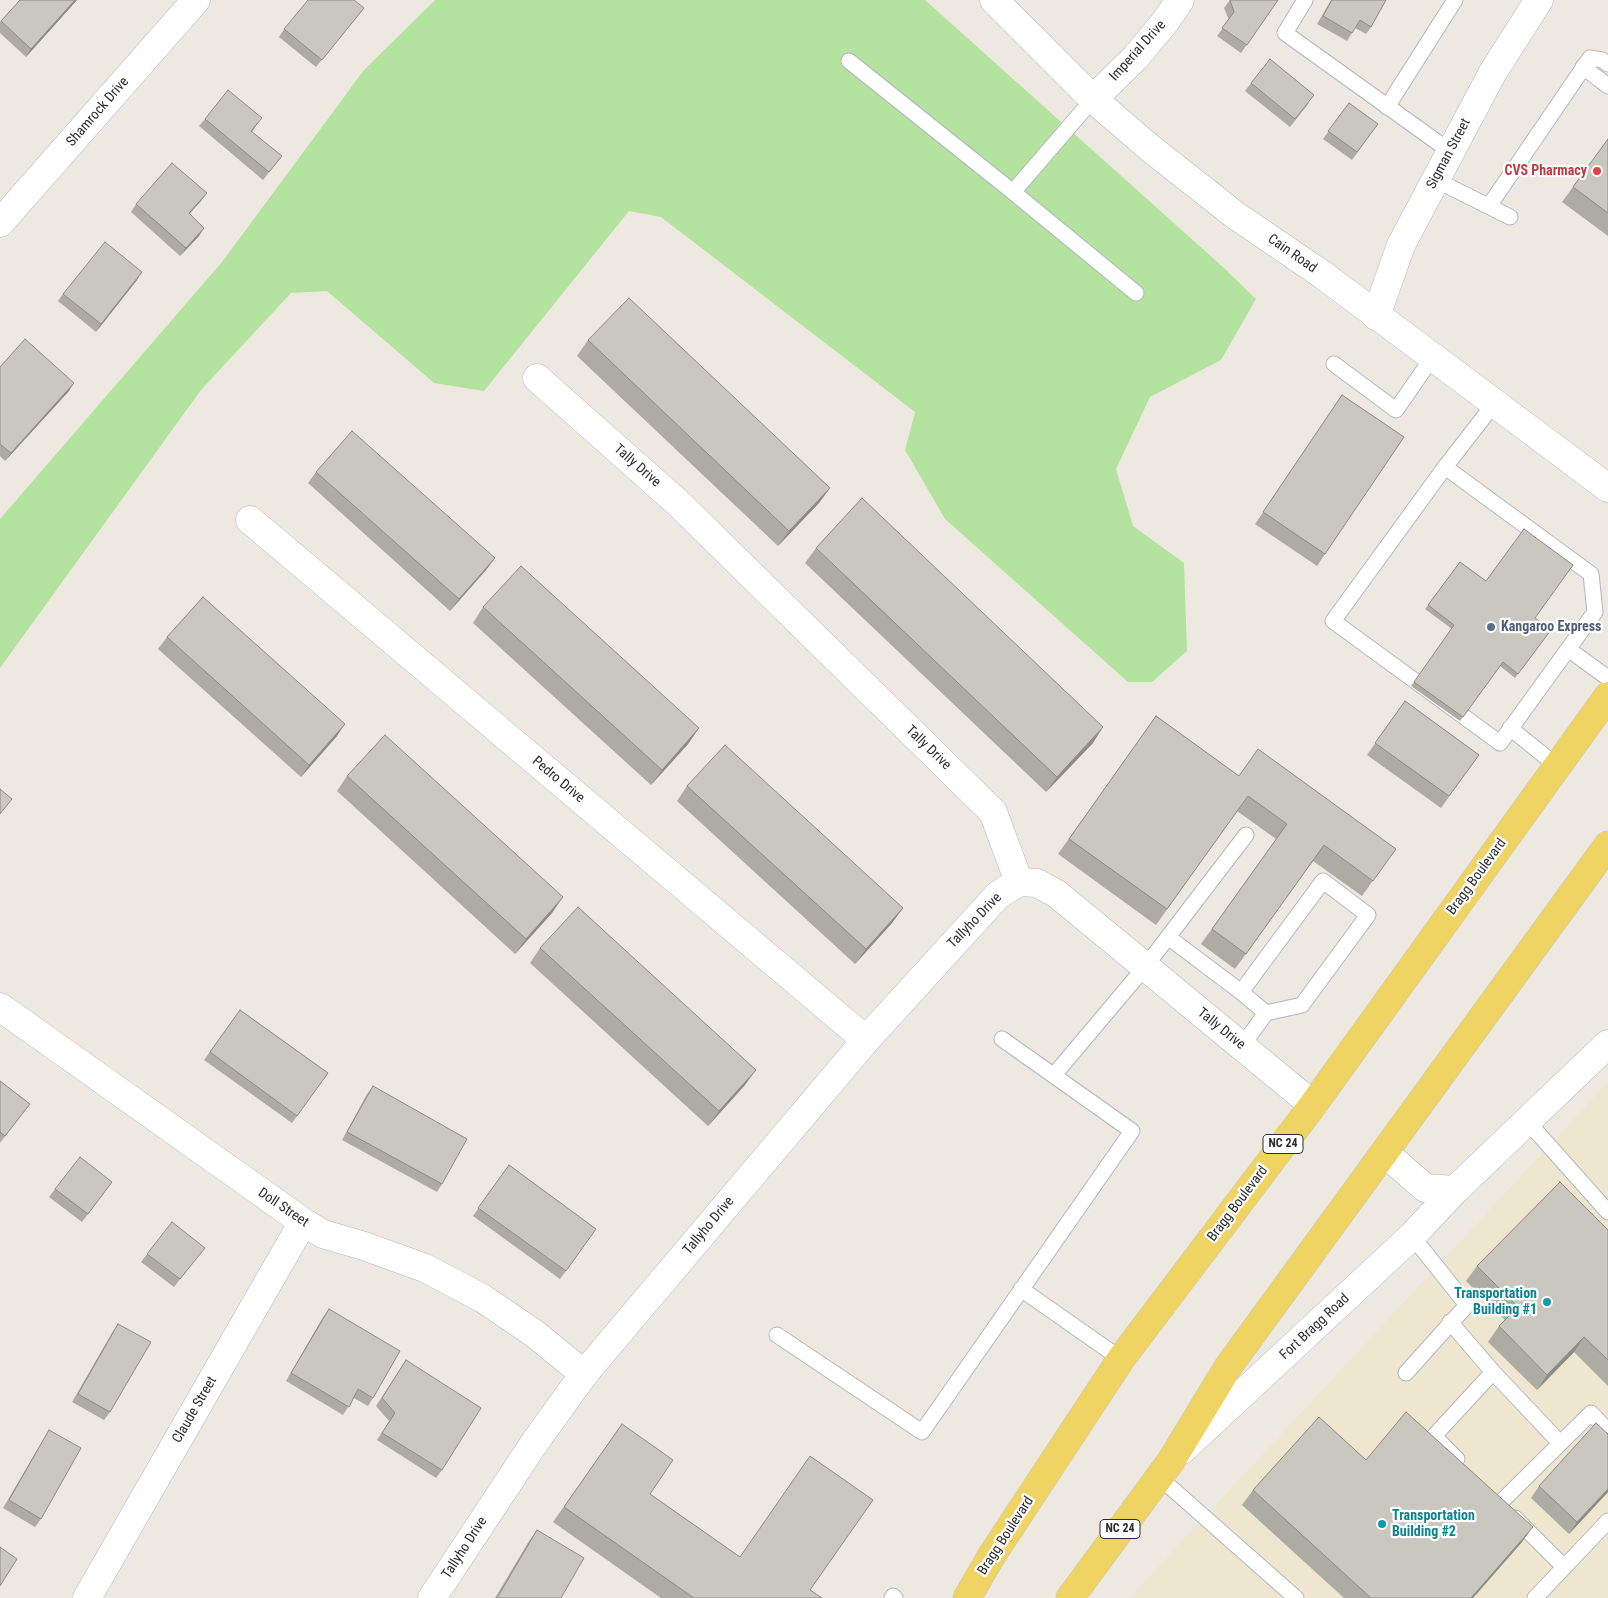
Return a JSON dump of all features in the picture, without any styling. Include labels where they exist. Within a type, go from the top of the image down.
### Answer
[{"type":"main road","name":"Bragg Boulevard","points":[[966,1598],[992,1555],[1122,1359],[1313,1105],[1608,696]]},
{"type":"main road","name":"NC 24","points":[[1070,1598],[1165,1469],[1228,1367],[1608,846]]},
{"type":"street","name":"Shamrock Drive","points":[[0,223],[196,0]]},
{"type":"street","name":"Cain Road","points":[[994,0],[1093,99],[1150,148],[1235,214],[1324,276],[1608,488]]},
{"type":"street","name":"Imperial Drive","points":[[1093,99],[1135,58],[1165,22],[1180,0]]},
{"type":"street","name":"Sigman Street","points":[[1376,316],[1401,245],[1493,72],[1538,0]]},
{"type":"street","name":"Tally Drive","points":[[537,378],[677,502],[993,812],[1019,882],[1037,883],[1057,894],[1313,1105]]},
{"type":"street","name":"Pedro Drive","points":[[250,520],[866,1040]]},
{"type":"street","name":"Tallyho Drive","points":[[432,1598],[534,1442],[584,1374],[866,1040],[998,895],[1019,882]]},
{"type":"street","name":"Doll Street","points":[[0,1007],[303,1222],[323,1234],[364,1246],[425,1268],[482,1298],[535,1334],[584,1374]]},
{"type":"street","name":"Fort Bragg Road","points":[[1165,1469],[1412,1236],[1455,1190],[1608,1044]]},
{"type":"street","points":[[1385,1153],[1425,1188],[1455,1190]]},
{"type":"street","name":"Claude Street","points":[[87,1598],[303,1222]]},
{"type":"lane","points":[[1305,0],[1285,33],[1451,152]]},
{"type":"lane","points":[[1387,107],[1455,0]]},
{"type":"lane","points":[[1489,206],[1590,58],[1602,60],[1608,64]]},
{"type":"lane","points":[[849,61],[1136,293]]},
{"type":"lane","points":[[1583,67],[1608,86]]},
{"type":"lane","points":[[1013,192],[1093,99]]},
{"type":"lane","points":[[1436,180],[1510,217]]},
{"type":"lane","points":[[1334,364],[1396,410],[1432,358]]},
{"type":"lane","points":[[1445,467],[1592,574],[1595,612],[1500,743],[1333,621],[1445,467],[1494,404]]},
{"type":"lane","points":[[1568,649],[1608,678]]},
{"type":"lane","points":[[1510,728],[1558,766]]},
{"type":"lane","points":[[1054,1075],[1145,967],[1246,835]]},
{"type":"lane","points":[[1241,992],[1323,881],[1368,915],[1302,1005],[1266,1013],[1242,1046]]},
{"type":"lane","points":[[1168,937],[1266,1013]]},
{"type":"lane","points":[[777,1335],[922,1432],[1132,1131],[1002,1039]]},
{"type":"lane","points":[[1527,1120],[1605,1203]]},
{"type":"lane","points":[[1406,1373],[1466,1305],[1412,1236]]},
{"type":"lane","points":[[1021,1289],[1122,1359]]},
{"type":"lane","points":[[1450,1322],[1493,1372],[1560,1443]]},
{"type":"lane","points":[[1467,1470],[1434,1436],[1493,1372]]},
{"type":"lane","points":[[1500,1503],[1591,1413],[1608,1431]]},
{"type":"lane","points":[[1165,1469],[1296,1598]]},
{"type":"lane","points":[[1487,1489],[1564,1567]]},
{"type":"lane","points":[[1535,1598],[1608,1521]]},
{"type":"shaded area","points":[[1608,1082],[1608,1256],[1574,1352],[1608,1386],[1608,1598],[1473,1598],[1522,1542],[1355,1475],[1242,1505],[1344,1598],[1129,1598]]},
{"type":"green space","points":[[435,0],[925,0],[1224,268],[1256,299],[1221,360],[1150,397],[1116,469],[1133,526],[1184,563],[1187,651],[1152,682],[1128,682],[945,519],[905,450],[915,412],[661,217],[629,211],[484,391],[434,383],[327,291],[291,293],[201,390],[0,668],[0,519],[222,262],[364,70]]},
{"type":"building","points":[[20,0],[75,0],[31,49],[1,21]]},
{"type":"building","points":[[308,0],[354,0],[364,8],[322,60],[284,29]]},
{"type":"building","points":[[1230,0],[1278,0],[1247,45],[1222,28],[1234,12]]},
{"type":"building","points":[[1332,0],[1386,0],[1371,27],[1360,20],[1352,33],[1323,16]]},
{"type":"building","points":[[1270,59],[1314,95],[1295,119],[1251,83]]},
{"type":"building","points":[[228,90],[262,118],[251,131],[282,156],[269,172],[205,119]]},
{"type":"building","points":[[1349,103],[1378,124],[1357,152],[1328,131]]},
{"type":"building","points":[[1608,139],[1608,213],[1573,187]]},
{"type":"building","points":[[172,163],[207,193],[189,213],[204,228],[186,248],[136,204]]},
{"type":"building","points":[[105,242],[142,272],[101,324],[63,294]]},
{"type":"building","points":[[629,298],[830,488],[789,531],[588,340]]},
{"type":"building","points":[[25,339],[74,383],[11,453],[0,444],[0,367]]},
{"type":"building","points":[[1342,395],[1404,437],[1325,554],[1263,512]]},
{"type":"building","points":[[352,431],[495,558],[459,599],[316,472]]},
{"type":"building","points":[[862,498],[1103,727],[1057,777],[816,548]]},
{"type":"building","name":"Kangaroo Express","points":[[1524,529],[1573,565],[1535,618],[1551,630],[1518,674],[1503,662],[1463,717],[1414,682],[1454,625],[1428,605],[1460,562],[1486,581]]},
{"type":"building","points":[[521,566],[699,728],[662,770],[483,607]]},
{"type":"building","points":[[203,597],[345,724],[309,765],[167,637]]},
{"type":"building","points":[[1405,701],[1479,755],[1449,796],[1375,743]]},
{"type":"building","points":[[1156,716],[1239,776],[1258,749],[1396,849],[1373,881],[1324,845],[1246,954],[1212,929],[1287,824],[1248,796],[1167,909],[1069,839]]},
{"type":"building","points":[[385,735],[563,897],[526,939],[347,776]]},
{"type":"building","points":[[725,745],[903,908],[866,949],[687,786]]},
{"type":"building","points":[[0,789],[12,799],[0,814]]},
{"type":"building","points":[[578,907],[756,1070],[719,1111],[540,948]]},
{"type":"building","points":[[240,1010],[328,1073],[297,1116],[210,1052]]},
{"type":"building","points":[[0,1081],[30,1104],[5,1136],[0,1132]]},
{"type":"building","points":[[373,1086],[467,1139],[442,1184],[347,1132]]},
{"type":"building","points":[[80,1157],[112,1182],[88,1214],[55,1189]]},
{"type":"building","points":[[509,1165],[596,1229],[566,1271],[478,1208]]},
{"type":"building","name":"Transportation Building #1","points":[[1560,1182],[1608,1230],[1608,1360],[1584,1337],[1547,1375],[1499,1326],[1518,1307],[1477,1266]]},
{"type":"building","points":[[172,1222],[205,1248],[180,1279],[147,1254]]},
{"type":"building","points":[[329,1309],[400,1351],[373,1398],[358,1389],[349,1407],[291,1373]]},
{"type":"building","points":[[118,1324],[151,1342],[110,1412],[78,1394]]},
{"type":"building","points":[[406,1360],[481,1408],[442,1470],[382,1433],[395,1413],[382,1398]]},
{"type":"building","name":"Transportation Building #2","points":[[1406,1412],[1533,1527],[1471,1598],[1371,1598],[1253,1490],[1319,1417],[1366,1460]]},
{"type":"building","points":[[1596,1423],[1608,1434],[1608,1489],[1577,1522],[1539,1486]]},
{"type":"building","points":[[622,1424],[673,1460],[650,1494],[740,1557],[810,1456],[873,1500],[810,1590],[822,1598],[694,1598],[564,1507]]},
{"type":"building","points":[[49,1430],[81,1448],[41,1519],[9,1500]]},
{"type":"building","points":[[537,1530],[584,1558],[561,1598],[497,1598]]},
{"type":"building","points":[[0,1547],[17,1559],[0,1586]]},
{"type":"place","name":"CVS Pharmacy","points":[[1597,171]]},
{"type":"place","name":"Kangaroo Express","points":[[1491,627]]},
{"type":"place","name":"Transportation Building #1","points":[[1547,1302]]},
{"type":"place","name":"Transportation Building #2","points":[[1382,1524]]}]
